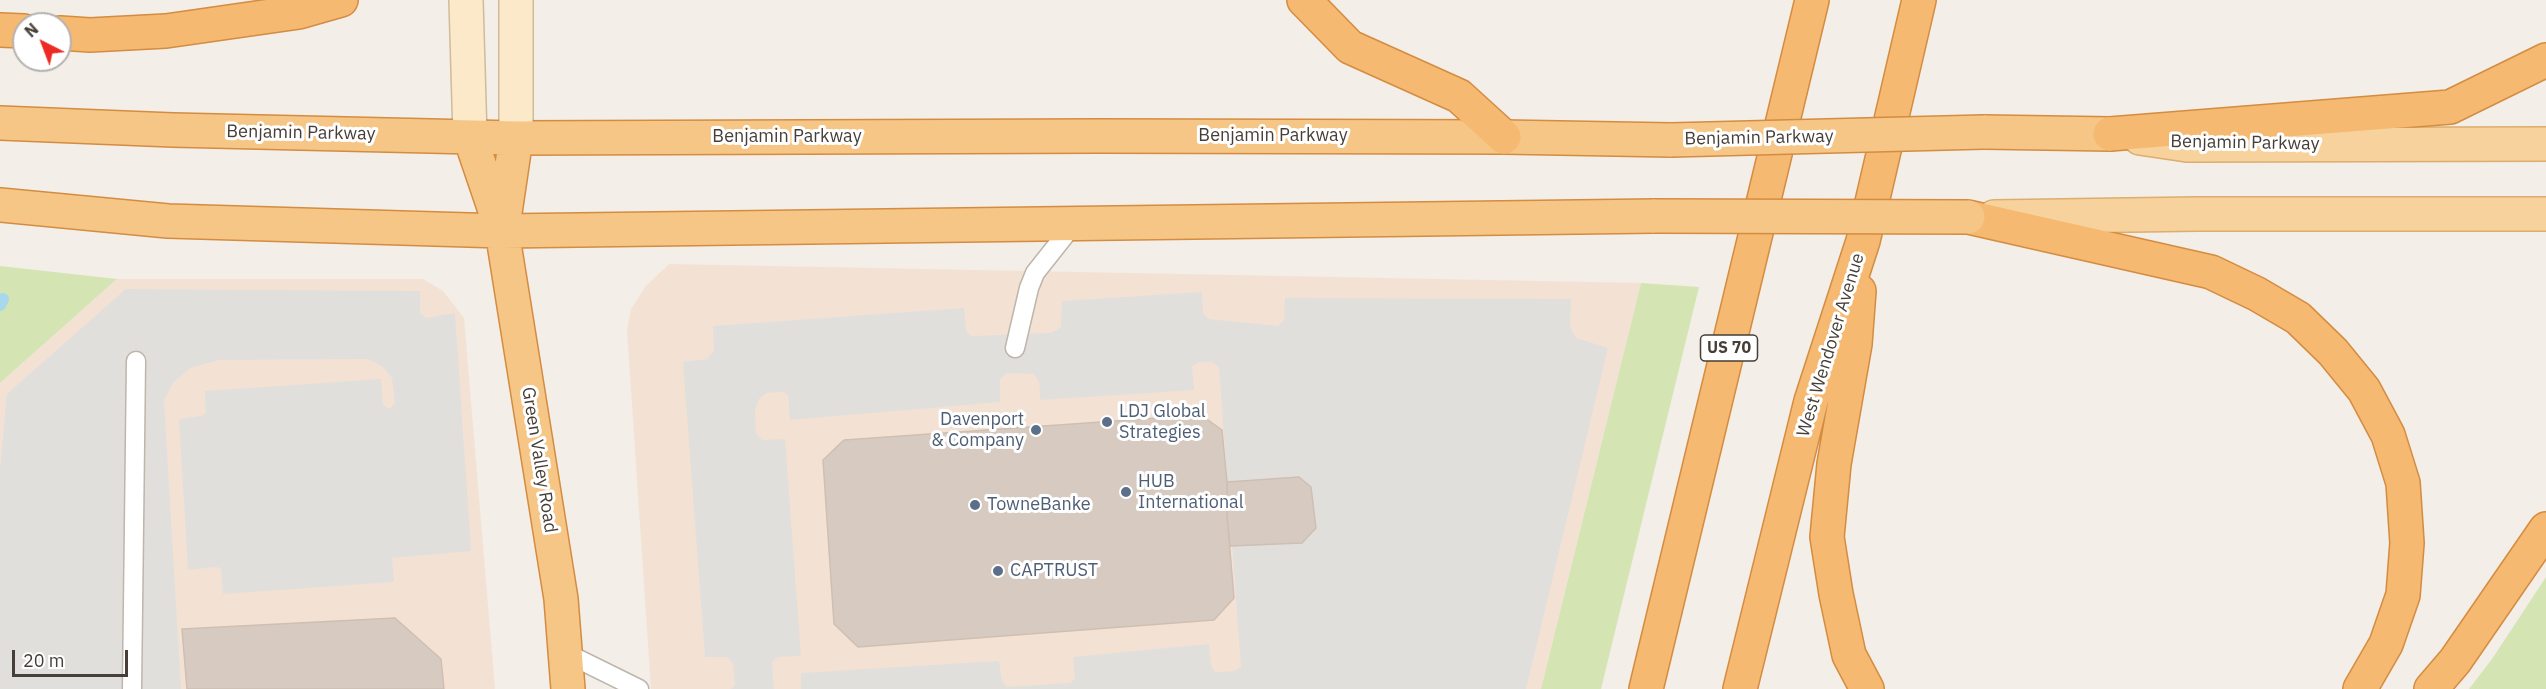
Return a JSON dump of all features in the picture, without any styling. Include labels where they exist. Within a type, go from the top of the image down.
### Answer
[{"type":"highway","points":[[72,34],[90,35],[166,30],[299,12],[341,0]]},
{"type":"highway","points":[[1304,0],[1350,47],[1459,96],[1504,137]]},
{"type":"highway","name":"West Wendover Avenue","points":[[1740,689],[1810,401],[1863,241],[1919,0]]},
{"type":"highway","name":"US 70","points":[[1646,689],[1810,2]]},
{"type":"highway","points":[[2110,134],[2450,107],[2546,60]]},
{"type":"highway","name":"Benjamin Parkway","points":[[0,123],[173,130],[516,138],[1504,137],[1671,140],[1984,132],[2110,134]]},
{"type":"highway","name":"Green Valley Road","points":[[470,137],[502,231],[561,599],[568,689]]},
{"type":"highway","name":"Green Valley Road","points":[[502,231],[516,138]]},
{"type":"highway","points":[[0,205],[168,221],[502,231],[1654,216],[1968,217],[2211,272],[2258,294],[2298,318],[2334,352],[2364,390],[2383,426],[2403,483],[2407,543],[2403,595],[2386,644],[2360,689]]},
{"type":"highway","points":[[1863,241],[1856,344],[1834,464],[1827,537],[1849,655],[1866,689]]},
{"type":"highway","points":[[2431,689],[2462,651],[2546,529]]},
{"type":"main road","name":"Green Valley Road","points":[[516,6],[516,138]]},
{"type":"main road","name":"Green Valley Road","points":[[467,12],[470,137]]},
{"type":"main road","name":"Benjamin Parkway","points":[[2110,134],[2187,145],[2546,144]]},
{"type":"main road","points":[[1968,217],[2197,214],[2546,214]]},
{"type":"lane","points":[[1015,348],[1029,288],[1035,273],[1073,225]]},
{"type":"lane","points":[[132,689],[136,361]]},
{"type":"lane","points":[[566,653],[639,689]]},
{"type":"shaded area","points":[[669,264],[1641,283],[1541,689],[651,689],[627,330],[631,309],[646,286]]},
{"type":"shaded area","points":[[117,279],[423,279],[443,291],[464,318],[495,689],[0,689],[0,383]]},
{"type":"shaded area","points":[[126,289],[420,291],[420,313],[426,318],[455,313],[471,551],[392,558],[394,582],[223,594],[221,569],[217,567],[188,570],[179,419],[201,416],[206,413],[205,391],[381,379],[383,405],[391,408],[395,403],[392,378],[382,366],[368,359],[219,360],[190,368],[173,383],[164,401],[181,689],[0,689],[0,467],[7,394]]},
{"type":"shaded area","points":[[1202,292],[1203,313],[1208,319],[1278,326],[1284,320],[1285,298],[1571,299],[1570,327],[1576,338],[1608,348],[1526,689],[801,689],[801,673],[999,661],[1002,682],[1007,687],[1070,683],[1075,679],[1073,657],[1209,644],[1211,666],[1215,672],[1235,671],[1241,667],[1219,367],[1212,362],[1199,362],[1192,366],[1194,390],[1040,400],[1039,381],[1034,374],[1007,373],[1000,379],[1000,402],[790,420],[788,395],[783,392],[766,393],[759,399],[755,410],[756,433],[762,440],[785,439],[801,656],[778,657],[772,662],[774,689],[731,689],[735,685],[733,663],[727,657],[705,657],[683,362],[707,359],[714,351],[713,326],[964,308],[966,330],[971,336],[1051,333],[1061,327],[1062,301]]},
{"type":"green space","points":[[0,266],[117,279],[0,383]]},
{"type":"green space","points":[[1641,283],[1699,287],[1601,689],[1541,689]]},
{"type":"green space","points":[[2546,577],[2546,689],[2469,689],[2492,659]]},
{"type":"building","points":[[1201,415],[1222,430],[1227,482],[1227,516],[1234,598],[1214,620],[858,647],[834,624],[823,460],[844,440]]},
{"type":"building","points":[[1299,477],[1311,487],[1316,528],[1302,543],[1230,546],[1227,482]]},
{"type":"building","points":[[395,618],[441,659],[444,689],[187,689],[182,629]]},
{"type":"waterway","points":[[0,305],[3,299]]},
{"type":"place","name":"LDJ Global Strategies","points":[[1107,422]]},
{"type":"place","name":"Davenport & Company","points":[[1036,430]]},
{"type":"place","name":"HUB International","points":[[1126,492]]},
{"type":"place","name":"TowneBanke","points":[[975,505]]},
{"type":"place","name":"CAPTRUST","points":[[998,571]]}]
